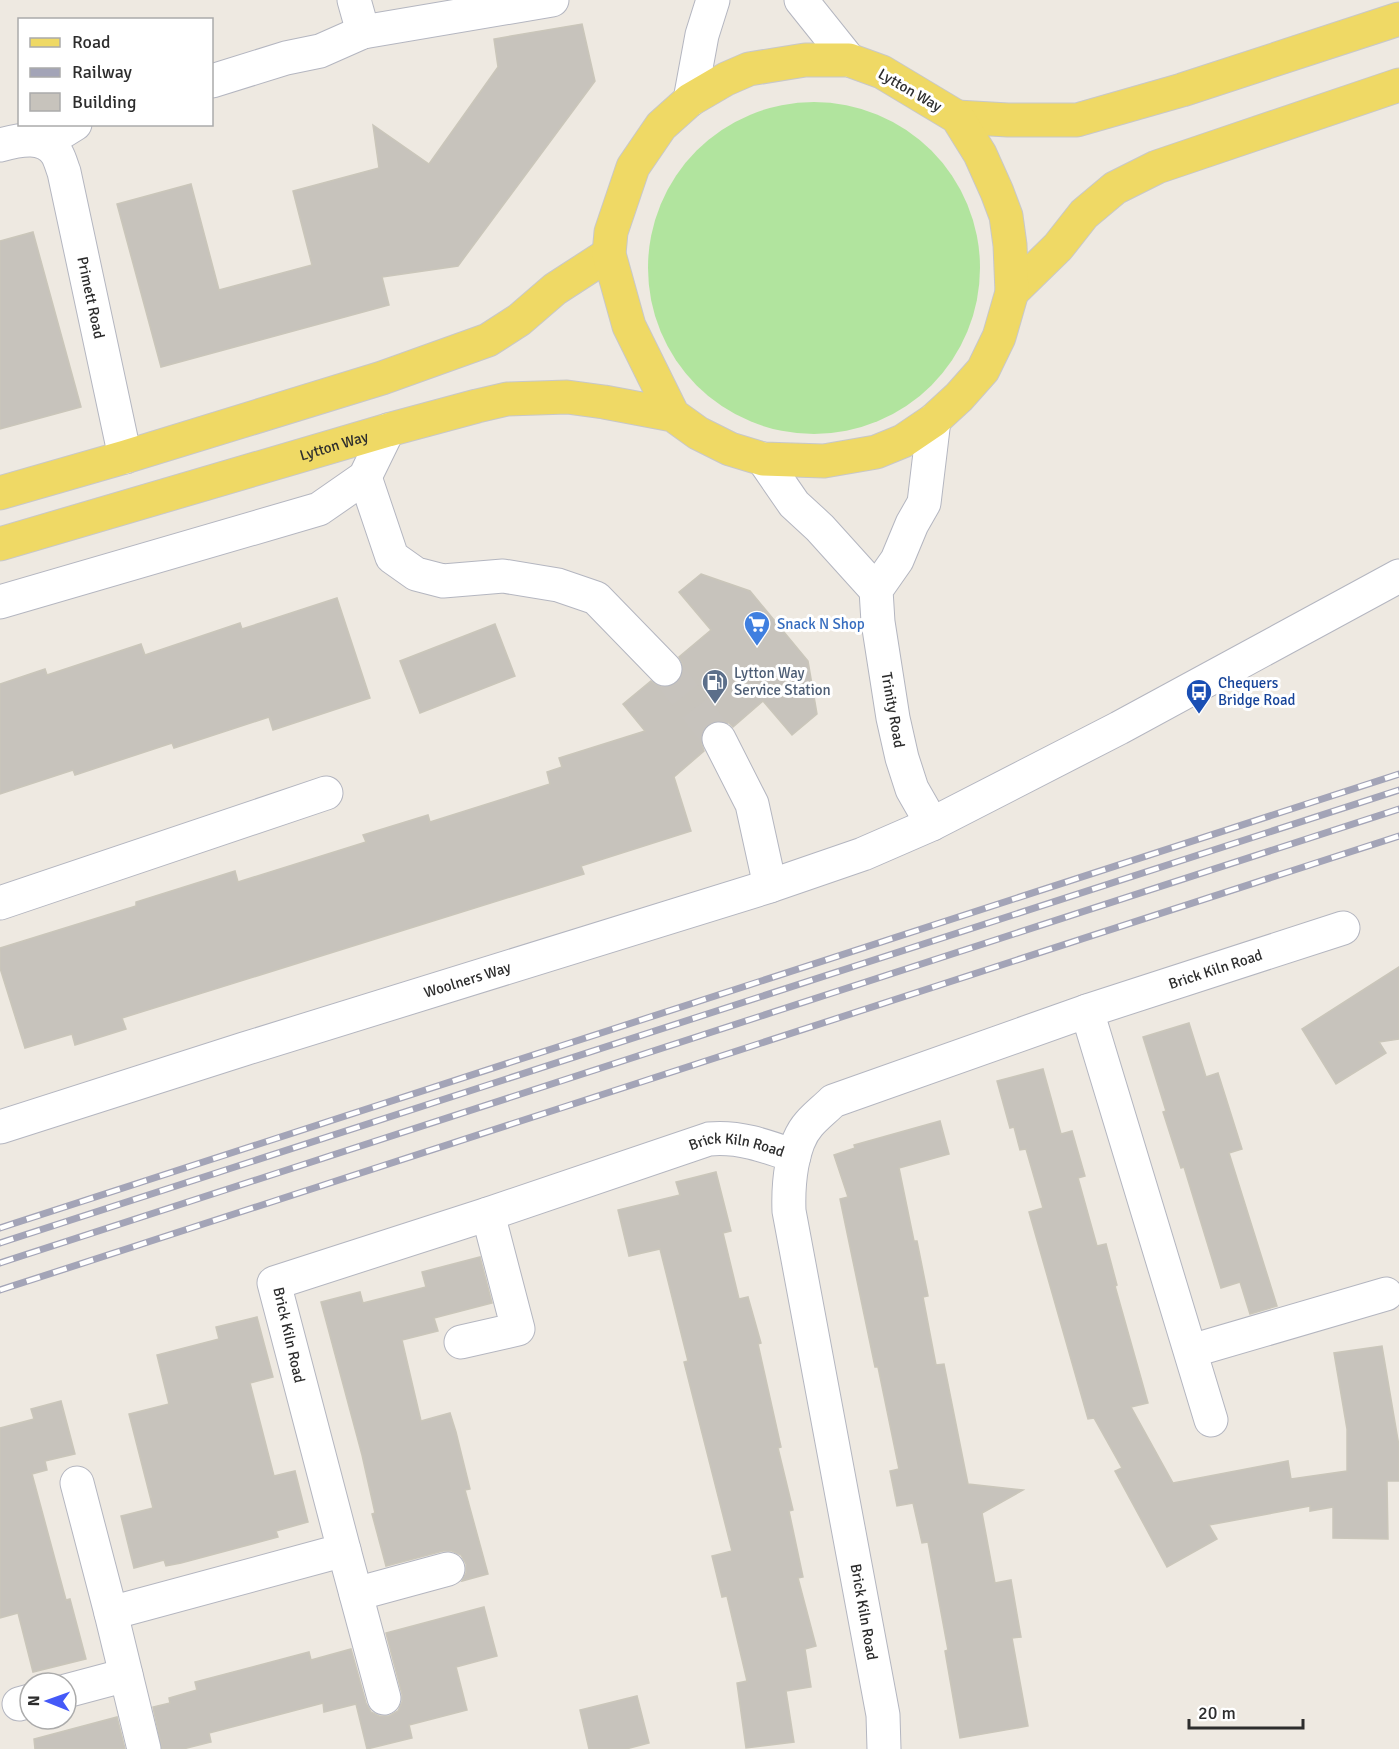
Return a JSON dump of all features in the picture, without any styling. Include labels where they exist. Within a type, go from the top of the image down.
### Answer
[{"type":"main road","name":"Lytton Way","points":[[957,117],[1077,120],[1182,90],[1399,19]]},
{"type":"main road","name":"Lytton Way","points":[[805,60],[849,60],[882,72],[957,117],[980,154],[1006,216],[1011,245],[1012,292],[999,337],[983,370],[959,398],[934,420],[903,441],[876,452],[824,461],[763,459],[730,449],[698,433],[674,415],[628,326],[609,254],[611,232],[633,167],[661,126],[690,100],[726,79],[749,69],[805,60]]},
{"type":"main road","name":"Lytton Way","points":[[1012,292],[1058,247],[1084,214],[1115,188],[1156,167],[1399,85]]},
{"type":"main road","points":[[0,493],[382,378],[488,340],[519,320],[555,289],[609,254]]},
{"type":"main road","name":"Lytton Way","points":[[0,544],[477,406],[531,397],[586,400],[674,415]]},
{"type":"street","points":[[354,0],[363,32]]},
{"type":"street","points":[[213,81],[286,58],[320,51],[363,32],[552,0]]},
{"type":"street","points":[[690,100],[702,35],[713,0]]},
{"type":"street","points":[[801,0],[849,60]]},
{"type":"street","points":[[0,145],[27,140],[46,142],[72,126]]},
{"type":"street","name":"Primett Road","points":[[46,142],[57,154],[64,172],[124,457]]},
{"type":"street","points":[[763,459],[794,504],[820,528],[876,590],[897,560],[912,524],[924,503],[934,420]]},
{"type":"street","points":[[0,602],[319,509],[365,477],[388,430]]},
{"type":"street","points":[[365,477],[392,557],[416,574],[443,581],[503,576],[558,585],[596,598],[665,669]]},
{"type":"street","points":[[932,824],[1119,728],[1399,576]]},
{"type":"street","name":"Trinity Road","points":[[876,590],[878,622],[895,728],[912,789],[932,824]]},
{"type":"street","points":[[719,739],[752,804],[770,886]]},
{"type":"street","points":[[0,903],[327,793]]},
{"type":"street","name":"Woolners Way","points":[[0,1127],[770,886],[863,854],[932,824]]},
{"type":"street","name":"Brick Kiln Road","points":[[884,1749],[883,1715],[789,1211],[788,1185],[794,1156],[807,1126],[833,1101],[1087,1011],[1343,928]]},
{"type":"street","points":[[1087,1011],[1210,1419]]},
{"type":"street","name":"Brick Kiln Road","points":[[344,1550],[274,1282],[709,1140],[739,1139],[794,1156]]},
{"type":"street","points":[[461,1342],[518,1329],[488,1214]]},
{"type":"street","points":[[1191,1351],[1386,1294]]},
{"type":"street","points":[[77,1483],[144,1749]]},
{"type":"street","points":[[111,1613],[344,1550],[384,1698]]},
{"type":"street","points":[[356,1594],[448,1569]]},
{"type":"street","points":[[78,1688],[126,1675]]},
{"type":"green space","points":[[814,102],[846,105],[878,115],[906,130],[931,151],[952,176],[967,204],[977,236],[980,268],[977,300],[967,332],[952,360],[931,385],[906,406],[878,421],[846,431],[814,434],[782,431],[750,421],[722,406],[697,385],[676,360],[661,332],[651,300],[648,268],[651,236],[661,204],[676,176],[697,151],[722,130],[750,115],[782,105]]},
{"type":"building","points":[[582,24],[595,81],[458,266],[382,277],[389,305],[161,367],[117,204],[191,184],[219,290],[312,265],[293,191],[379,168],[373,125],[429,164],[498,67],[494,39]]},
{"type":"building","points":[[33,232],[81,407],[0,429],[0,241]]},
{"type":"building","points":[[701,574],[750,591],[808,661],[817,714],[792,735],[763,701],[733,727],[719,720],[704,728],[700,739],[704,751],[674,777],[691,831],[581,866],[584,874],[122,1018],[126,1029],[75,1045],[72,1034],[25,1048],[0,968],[0,948],[136,906],[136,902],[235,871],[238,882],[366,842],[363,835],[428,815],[430,822],[550,784],[547,772],[562,767],[559,758],[645,731],[623,704],[651,681],[660,687],[669,687],[678,683],[683,674],[683,665],[679,657],[711,630],[679,592]]},
{"type":"building","points":[[337,598],[370,698],[273,730],[269,717],[174,748],[172,743],[75,775],[73,770],[0,794],[0,684],[45,669],[47,675],[141,644],[145,655],[240,623],[242,629]]},
{"type":"building","points":[[495,624],[515,676],[420,713],[400,661]]},
{"type":"building","points":[[1399,967],[1399,1039],[1379,1042],[1386,1053],[1336,1084],[1302,1029]]},
{"type":"building","points":[[1189,1023],[1206,1077],[1218,1073],[1242,1149],[1229,1153],[1277,1306],[1250,1314],[1240,1282],[1221,1288],[1184,1167],[1181,1168],[1163,1112],[1166,1111],[1143,1037]]},
{"type":"building","points":[[1043,1069],[1061,1134],[1072,1131],[1085,1176],[1078,1178],[1097,1246],[1106,1244],[1117,1285],[1115,1286],[1148,1403],[1131,1407],[1173,1483],[1288,1461],[1291,1479],[1347,1471],[1347,1429],[1334,1353],[1382,1346],[1399,1446],[1399,1481],[1387,1481],[1388,1539],[1333,1538],[1333,1507],[1310,1511],[1310,1506],[1209,1525],[1217,1539],[1167,1567],[1115,1471],[1122,1468],[1094,1418],[1088,1419],[1029,1212],[1043,1208],[1026,1149],[1020,1150],[1014,1127],[1010,1128],[997,1081]]},
{"type":"building","points":[[940,1121],[949,1154],[899,1168],[928,1296],[923,1297],[936,1365],[944,1364],[968,1484],[1023,1490],[982,1513],[995,1583],[1011,1580],[1021,1637],[1012,1638],[1028,1726],[960,1738],[945,1651],[948,1650],[928,1542],[922,1543],[913,1503],[897,1506],[890,1471],[899,1469],[840,1199],[848,1197],[834,1155],[855,1148],[854,1145]]},
{"type":"building","points":[[716,1172],[731,1231],[723,1233],[739,1299],[748,1297],[761,1343],[758,1344],[781,1447],[778,1448],[793,1510],[789,1511],[803,1577],[798,1578],[816,1646],[805,1649],[811,1687],[786,1691],[794,1742],[746,1748],[737,1683],[747,1681],[727,1596],[722,1597],[712,1556],[732,1551],[684,1362],[688,1361],[660,1249],[629,1256],[618,1210],[680,1195],[676,1182]]},
{"type":"building","points":[[480,1257],[492,1303],[434,1318],[438,1331],[402,1340],[421,1421],[450,1413],[456,1432],[470,1489],[465,1490],[488,1574],[462,1581],[466,1573],[466,1564],[461,1555],[452,1551],[443,1551],[386,1566],[372,1514],[375,1513],[362,1455],[321,1302],[360,1292],[363,1303],[426,1287],[422,1272]]},
{"type":"building","points":[[257,1317],[273,1377],[250,1383],[274,1476],[295,1471],[308,1522],[276,1531],[278,1537],[181,1563],[166,1566],[164,1560],[134,1568],[121,1516],[153,1508],[129,1414],[169,1404],[157,1355],[219,1339],[216,1327]]},
{"type":"building","points":[[61,1401],[75,1454],[45,1461],[47,1470],[32,1474],[66,1600],[70,1599],[86,1659],[37,1671],[33,1671],[18,1613],[0,1618],[0,1428],[34,1419],[31,1409]]},
{"type":"building","points":[[484,1607],[497,1656],[456,1667],[467,1710],[409,1725],[412,1738],[367,1749],[356,1704],[324,1712],[323,1703],[209,1733],[211,1742],[183,1749],[162,1749],[153,1707],[170,1703],[169,1698],[197,1690],[195,1682],[309,1652],[311,1660],[351,1649],[366,1703],[371,1712],[379,1716],[389,1716],[398,1711],[402,1702],[402,1694],[386,1633]]},
{"type":"building","points":[[637,1696],[649,1743],[626,1749],[589,1749],[580,1710]]},
{"type":"building","points":[[117,1717],[125,1749],[35,1749],[34,1739],[64,1731],[78,1731],[78,1727]]},
{"type":"tunnel","points":[[665,669],[719,739]]},
{"type":"railway","points":[[0,1228],[1399,774]]},
{"type":"railway","points":[[0,1243],[1399,790]]},
{"type":"railway","points":[[0,1263],[1399,809]]},
{"type":"railway","points":[[0,1290],[1399,836]]},
{"type":"place","name":"Snack N Shop","points":[[757,647]]},
{"type":"place","name":"Lytton Way Service Station","points":[[715,705]]},
{"type":"place","name":"Chequers Bridge Road","points":[[1199,715]]}]
